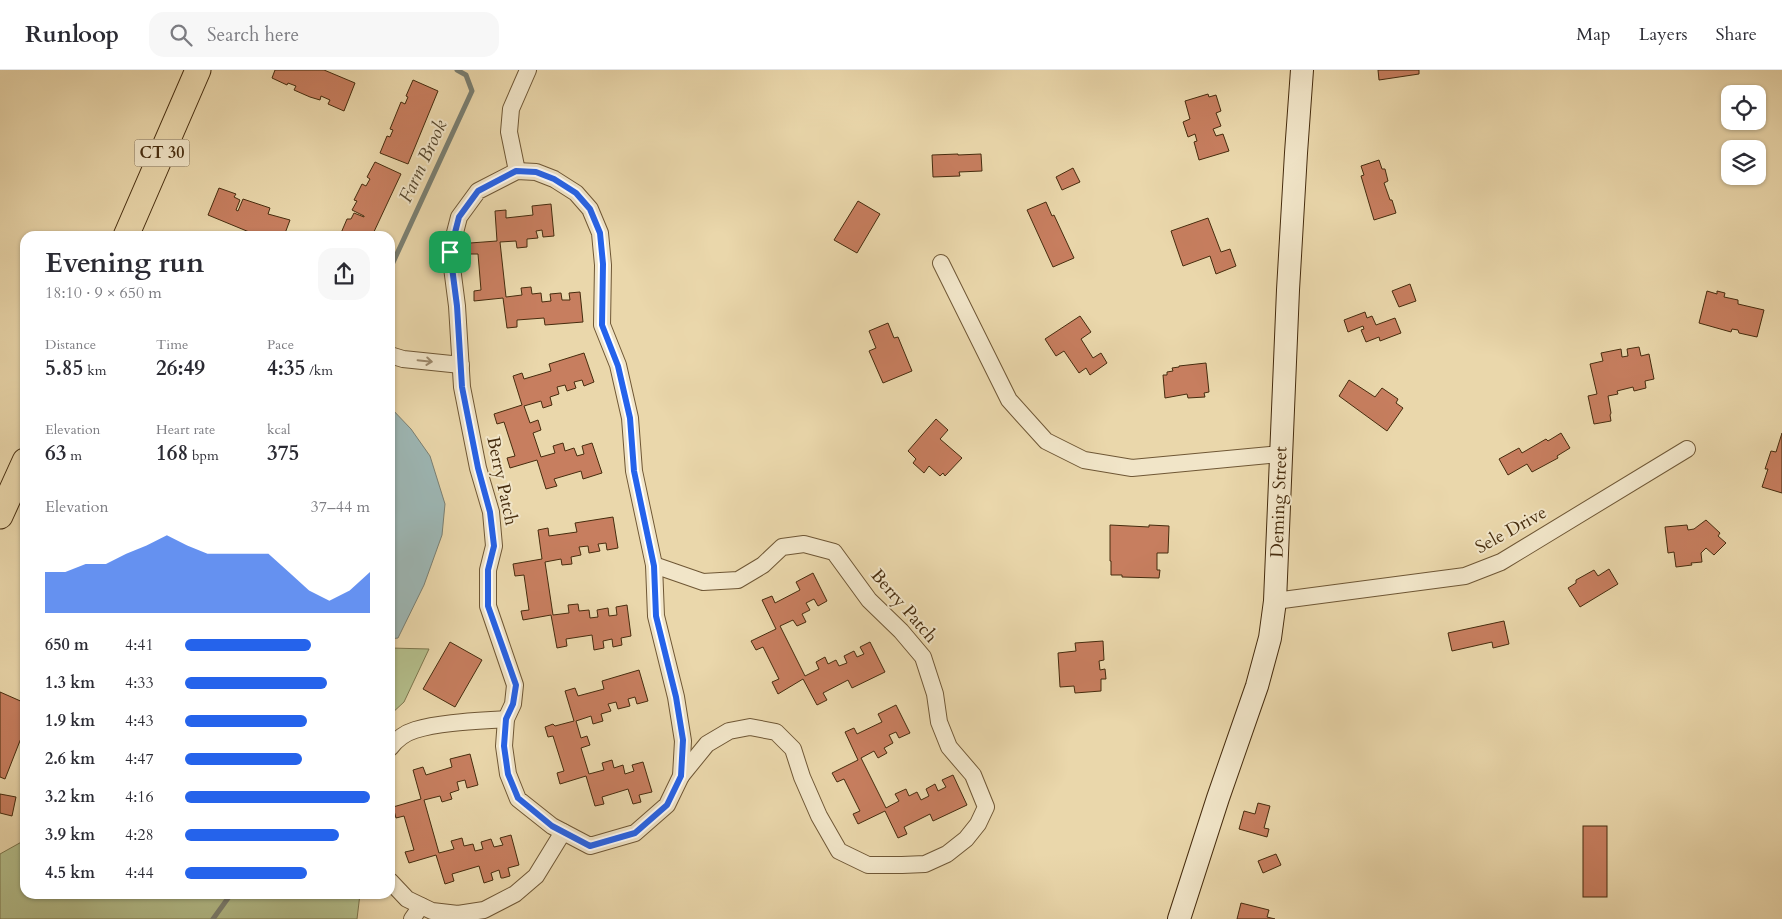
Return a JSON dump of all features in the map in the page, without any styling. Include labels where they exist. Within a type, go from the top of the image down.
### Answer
[{"type":"main road","name":"CT 30","points":[[128,231],[198,70]]},
{"type":"main road","points":[[0,516],[20,472]]},
{"type":"street","points":[[516,171],[509,132],[511,109],[528,70]]},
{"type":"street","name":"Deming Street","points":[[1180,919],[1218,798],[1257,686],[1270,638],[1275,601],[1280,454],[1294,179],[1302,70]]},
{"type":"street","name":"Berry Patch","points":[[654,566],[703,582],[738,580],[763,565],[782,548],[804,544],[834,552],[869,600],[901,631],[922,657],[935,694],[939,722],[949,747],[973,774],[986,807],[978,824],[966,839],[947,854],[925,864],[902,866],[868,865],[839,851],[819,816],[802,777],[793,749],[776,732],[750,727],[729,731],[707,744],[681,776],[667,805],[635,833],[590,846],[552,826],[518,798],[508,774],[504,746],[506,719],[513,704],[516,685],[488,606],[488,570],[494,546],[490,512],[476,459],[462,387],[457,306],[450,252],[459,217],[478,191],[516,171],[536,172],[554,179],[576,193],[590,209],[600,233],[603,264],[602,325],[618,366],[630,418],[634,471],[654,566],[656,616],[676,697],[683,740],[681,776]]},
{"type":"street","points":[[941,262],[1009,400],[1046,441],[1084,460],[1132,468],[1280,454]]},
{"type":"street","points":[[395,356],[461,365]]},
{"type":"street","name":"Sele Drive","points":[[1275,601],[1465,576],[1501,562],[1687,449]]},
{"type":"street","points":[[395,741],[414,730],[459,723],[506,719]]},
{"type":"street","points":[[395,886],[417,912],[432,911],[458,914],[484,910],[515,894],[536,876],[563,832]]},
{"type":"green space","points":[[395,648],[429,649],[404,702],[395,710]]},
{"type":"green space","points":[[20,843],[20,899],[359,899],[357,919],[0,919],[0,854]]},
{"type":"water","points":[[395,412],[411,429],[430,456],[445,504],[442,535],[424,585],[398,638],[395,638]]},
{"type":"building","points":[[275,70],[324,70],[355,83],[344,111],[328,104],[330,100],[321,96],[320,100],[310,97],[294,90],[296,86],[288,83],[287,85],[272,78]]},
{"type":"building","points":[[1378,70],[1419,70],[1419,74],[1379,80]]},
{"type":"building","points":[[413,80],[438,91],[408,164],[380,153],[387,136],[390,137],[393,130],[390,129],[401,102],[405,104],[408,97],[406,96]]},
{"type":"building","points":[[1208,94],[1209,97],[1216,95],[1221,111],[1216,113],[1221,126],[1213,129],[1216,136],[1223,134],[1229,151],[1199,160],[1194,142],[1197,141],[1195,134],[1188,137],[1183,122],[1190,119],[1185,101]]},
{"type":"building","points":[[981,154],[982,171],[959,172],[960,176],[933,177],[932,155]]},
{"type":"building","points":[[1379,160],[1382,169],[1385,169],[1388,181],[1384,183],[1396,213],[1374,220],[1361,176],[1364,175],[1361,166]]},
{"type":"building","points":[[375,162],[401,174],[374,231],[342,231],[347,219],[351,219],[354,213],[364,217],[352,210],[357,201],[354,200],[362,184],[366,186],[370,179],[367,177]]},
{"type":"building","points":[[1073,168],[1080,182],[1062,190],[1056,177]]},
{"type":"building","points":[[219,188],[236,194],[234,197],[240,200],[236,210],[238,211],[243,199],[270,208],[268,214],[290,220],[286,231],[247,231],[208,215]]},
{"type":"building","points":[[858,201],[880,214],[857,253],[834,240]]},
{"type":"building","points":[[1046,202],[1074,258],[1053,267],[1027,210]]},
{"type":"building","points":[[551,204],[554,236],[543,237],[542,230],[536,231],[538,238],[527,239],[527,247],[517,248],[516,241],[500,242],[506,297],[522,295],[521,288],[531,287],[532,294],[541,293],[542,302],[551,301],[550,294],[561,293],[562,300],[570,300],[569,293],[580,292],[583,322],[545,325],[544,318],[517,320],[517,327],[507,328],[503,298],[474,301],[474,291],[481,290],[478,254],[470,254],[470,243],[497,241],[495,211],[506,210],[506,218],[533,215],[532,206]]},
{"type":"building","points":[[1208,218],[1221,252],[1230,249],[1236,266],[1216,274],[1210,256],[1183,266],[1171,231]]},
{"type":"building","points":[[1410,284],[1416,301],[1399,307],[1392,291]]},
{"type":"building","points":[[1707,291],[1717,294],[1717,291],[1725,293],[1724,297],[1738,300],[1738,304],[1764,310],[1757,337],[1739,333],[1738,330],[1732,329],[1731,332],[1699,323]]},
{"type":"building","points":[[1365,312],[1367,318],[1372,316],[1376,325],[1395,318],[1401,333],[1380,341],[1379,337],[1366,342],[1361,330],[1364,329],[1363,326],[1348,332],[1344,320]]},
{"type":"building","points":[[1080,316],[1091,332],[1081,339],[1093,358],[1101,353],[1107,363],[1090,375],[1086,368],[1079,373],[1064,351],[1056,356],[1045,339]]},
{"type":"building","points":[[888,323],[894,338],[898,337],[912,371],[883,383],[869,351],[876,348],[869,331]]},
{"type":"building","points":[[1639,347],[1641,356],[1649,354],[1654,379],[1645,381],[1646,388],[1634,391],[1633,387],[1617,391],[1618,394],[1608,396],[1611,421],[1594,424],[1588,396],[1597,394],[1590,364],[1603,361],[1601,353],[1621,349],[1622,357],[1628,356],[1627,349]]},
{"type":"building","points":[[584,353],[594,382],[584,386],[582,380],[574,382],[576,388],[567,391],[565,385],[557,387],[559,394],[550,397],[552,405],[543,408],[541,401],[524,406],[530,423],[538,420],[541,430],[533,433],[541,457],[555,453],[553,446],[563,443],[565,451],[574,448],[577,456],[584,454],[582,446],[592,443],[602,473],[583,479],[581,471],[554,479],[557,486],[546,489],[537,460],[510,468],[507,458],[515,456],[504,422],[497,424],[494,414],[522,405],[513,376],[522,373],[524,379],[551,371],[549,364]]},
{"type":"building","points":[[1206,363],[1209,392],[1204,393],[1205,397],[1188,398],[1187,394],[1165,398],[1163,375],[1167,375],[1167,372],[1173,371],[1172,368],[1179,366]]},
{"type":"building","points":[[1349,380],[1375,397],[1382,388],[1398,399],[1396,403],[1403,408],[1387,431],[1339,396]]},
{"type":"building","points":[[936,419],[948,430],[940,439],[962,458],[945,476],[943,473],[940,476],[929,466],[924,473],[913,463],[916,459],[908,451]]},
{"type":"building","points":[[1561,433],[1570,448],[1557,456],[1558,458],[1532,472],[1527,464],[1508,475],[1499,459],[1519,448],[1522,453],[1546,439],[1548,441]]},
{"type":"building","points":[[1782,433],[1782,493],[1762,487],[1771,451],[1776,452]]},
{"type":"building","points":[[613,517],[618,548],[607,550],[606,543],[598,544],[600,551],[589,553],[588,546],[579,547],[581,555],[571,557],[572,564],[562,565],[561,559],[545,562],[553,615],[569,613],[568,605],[578,604],[579,611],[589,610],[590,618],[598,617],[597,610],[608,608],[609,616],[617,615],[616,607],[627,605],[631,636],[621,638],[622,645],[613,647],[612,639],[603,641],[604,648],[594,650],[592,635],[566,639],[567,646],[557,648],[551,615],[523,620],[521,611],[529,610],[524,575],[515,576],[513,564],[542,559],[538,530],[548,528],[549,536],[577,532],[575,523]]},
{"type":"building","points":[[1706,520],[1720,533],[1718,536],[1726,543],[1714,555],[1706,548],[1701,553],[1702,562],[1676,567],[1674,552],[1668,553],[1665,527],[1687,525],[1688,530],[1694,529]]},
{"type":"building","points":[[1110,525],[1169,526],[1168,553],[1157,553],[1157,570],[1160,570],[1159,578],[1111,575]]},
{"type":"building","points":[[1609,569],[1618,584],[1580,607],[1568,588],[1576,583],[1576,580],[1594,570],[1598,576]]},
{"type":"building","points":[[813,573],[827,601],[818,606],[814,599],[806,603],[810,610],[802,614],[806,622],[797,626],[793,620],[780,626],[805,676],[819,669],[816,662],[825,657],[828,664],[836,660],[839,666],[847,663],[844,656],[854,651],[857,657],[864,654],[860,647],[870,642],[885,672],[852,688],[848,680],[823,693],[827,700],[817,705],[803,679],[778,694],[772,682],[779,679],[763,647],[756,650],[751,641],[776,629],[762,600],[772,596],[775,603],[800,590],[796,582]]},
{"type":"building","points":[[1504,621],[1509,644],[1493,648],[1492,642],[1452,651],[1448,633]]},
{"type":"building","points":[[1103,641],[1104,660],[1099,661],[1100,670],[1105,669],[1106,679],[1101,679],[1101,691],[1075,693],[1074,686],[1060,687],[1058,653],[1076,651],[1075,643]]},
{"type":"building","points":[[450,642],[482,660],[455,707],[423,689]]},
{"type":"building","points":[[639,670],[648,701],[637,704],[635,697],[628,699],[630,706],[618,709],[616,702],[608,704],[611,711],[601,714],[603,721],[593,724],[591,716],[576,721],[581,738],[587,736],[590,745],[581,748],[589,774],[604,770],[602,763],[612,760],[614,768],[623,765],[625,774],[634,771],[632,765],[643,762],[652,792],[639,795],[641,802],[633,804],[628,789],[602,797],[604,804],[595,806],[586,776],[560,784],[557,773],[564,771],[553,736],[548,737],[545,727],[574,721],[565,691],[575,688],[578,696],[604,689],[602,681]]},
{"type":"building","points":[[0,692],[20,701],[20,741],[5,779],[0,777]]},
{"type":"building","points":[[896,705],[910,733],[899,738],[896,732],[889,735],[893,743],[884,748],[887,753],[878,758],[874,751],[861,758],[886,808],[899,801],[895,794],[906,789],[909,796],[917,792],[921,800],[929,796],[926,789],[935,784],[938,791],[946,787],[942,780],[953,775],[967,805],[933,821],[930,814],[904,827],[907,834],[898,838],[885,811],[858,824],[853,814],[860,811],[844,779],[837,782],[832,773],[858,760],[845,732],[854,728],[857,734],[882,722],[878,714]]},
{"type":"building","points":[[470,754],[478,785],[467,788],[465,780],[457,782],[459,790],[450,793],[452,799],[442,802],[440,796],[424,800],[439,853],[454,849],[451,841],[462,838],[464,846],[473,844],[475,851],[483,849],[481,842],[491,839],[494,847],[503,845],[500,838],[511,835],[519,865],[508,868],[510,876],[501,878],[499,870],[491,873],[493,880],[484,883],[479,866],[452,874],[454,881],[445,884],[436,855],[409,863],[405,852],[414,850],[404,816],[396,818],[395,806],[421,799],[413,770],[423,767],[426,775],[452,767],[450,759]]},
{"type":"building","points":[[0,794],[16,797],[12,816],[0,813]]},
{"type":"building","points":[[1258,803],[1270,806],[1264,828],[1269,829],[1267,837],[1239,829],[1244,811],[1255,814]]},
{"type":"building","points":[[1583,826],[1607,826],[1607,897],[1583,897]]},
{"type":"building","points":[[1276,854],[1281,865],[1263,873],[1258,861]]},
{"type":"building","points":[[1241,903],[1269,910],[1267,917],[1275,919],[1237,919]]},
{"type":"waterway","name":"Farm Brook","points":[[395,258],[472,91],[466,75],[457,70]]},
{"type":"waterway","name":"Farm Brook","points":[[213,919],[227,899]]},
{"type":"route","points":[[516,171],[536,172],[554,179],[576,193],[590,209],[600,233],[603,264],[602,325],[618,366],[630,418],[634,471],[654,566],[656,616],[676,697],[683,740],[681,776],[667,805],[635,833],[590,846],[552,826],[518,798],[508,774],[504,746],[506,719],[513,704],[516,685],[488,606],[488,570],[494,546],[490,512],[478,468],[462,387],[457,306],[450,252],[459,217],[478,191],[516,171]]}]
